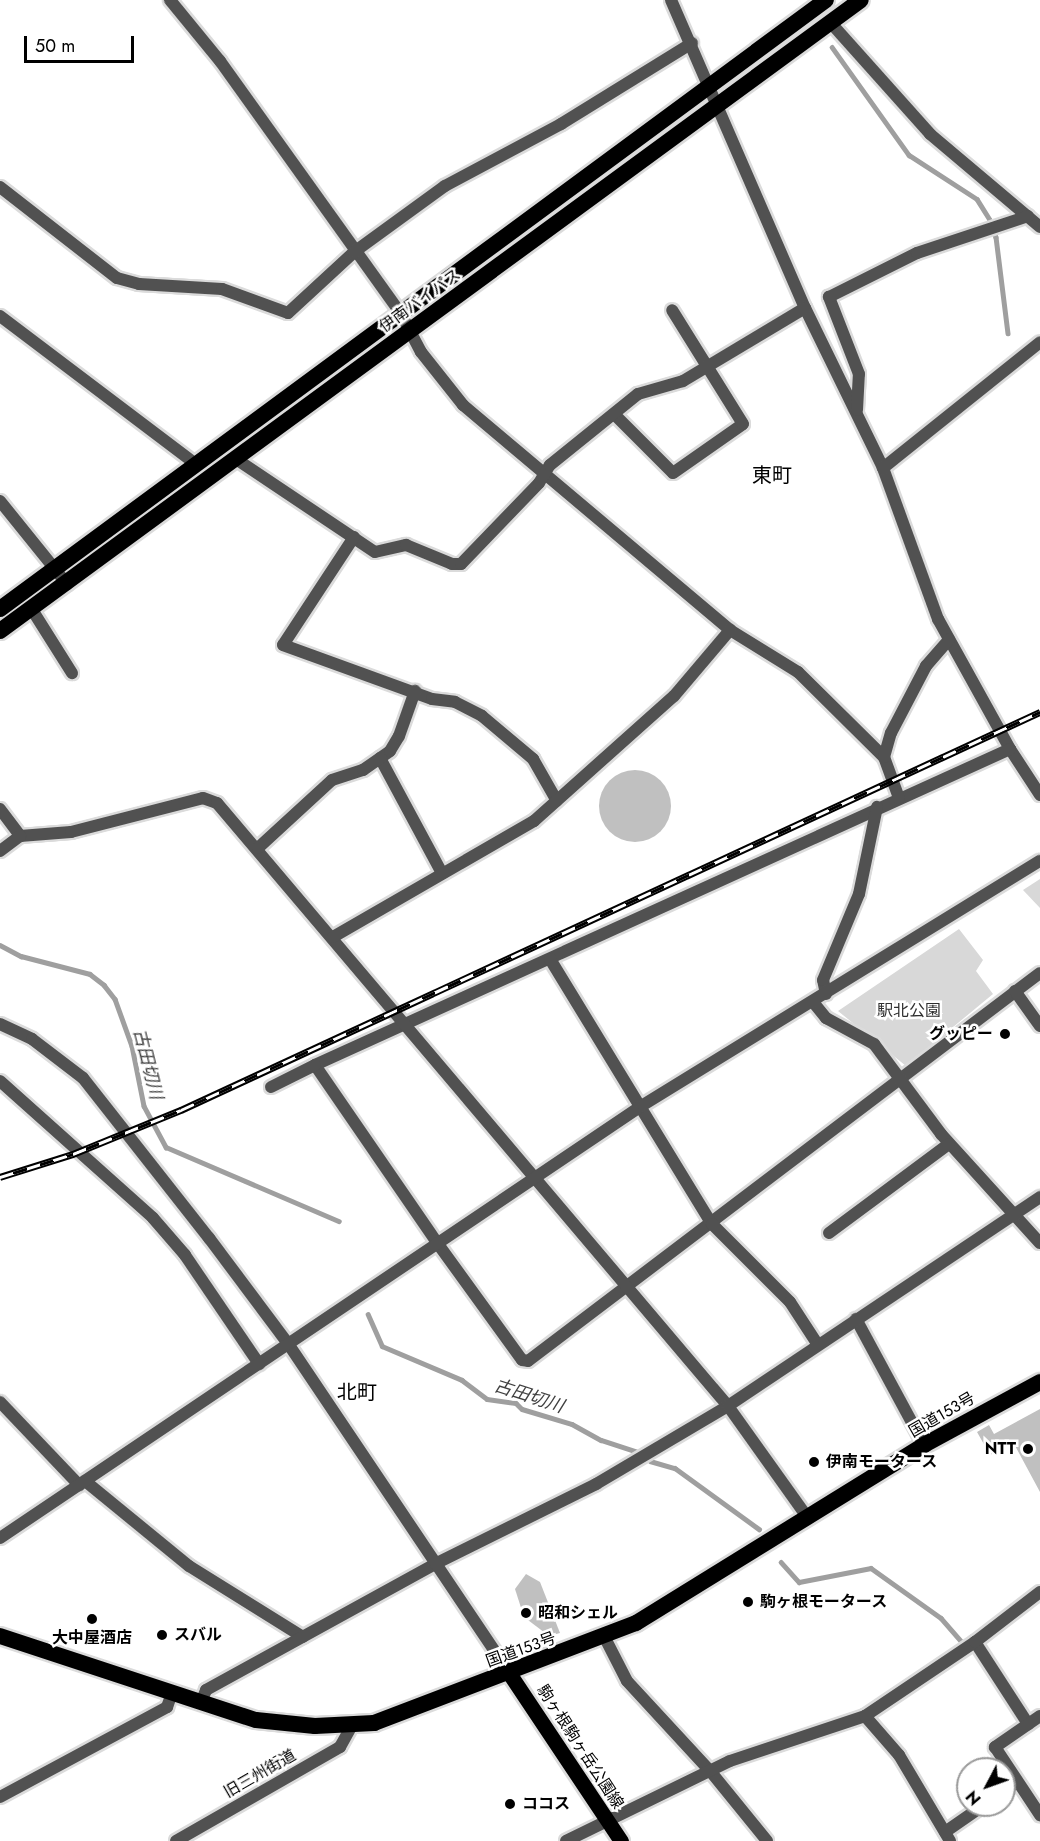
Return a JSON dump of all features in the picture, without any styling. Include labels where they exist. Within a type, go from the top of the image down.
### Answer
[{"type":"highway","name":"伊南バイパス","points":[[0,631],[24,606],[197,465],[400,312],[826,0]]},
{"type":"highway","name":"伊南バイパス","points":[[61,577],[236,459],[716,104],[861,0]]},
{"type":"highway","name":"伊南バイパス","points":[[0,609],[24,606]]},
{"type":"highway","name":"国道153号","points":[[0,1636],[256,1720],[287,1725],[351,1727],[396,1717],[605,1638],[674,1603],[924,1445],[1040,1382]]},
{"type":"main road","name":"駒ヶ根駒ヶ岳公園線","points":[[510,1673],[621,1841]]},
{"type":"street","points":[[170,0],[220,61],[354,252],[400,312],[409,332],[464,405],[545,475],[636,547],[730,630],[798,672],[884,757],[899,798]]},
{"type":"street","points":[[671,0],[692,43],[716,104],[805,308],[883,468],[949,640],[1010,749],[1040,795]]},
{"type":"street","points":[[830,22],[930,134],[1040,227]]},
{"type":"street","points":[[0,187],[117,278],[139,284],[222,289],[254,298],[281,312],[296,310],[354,252],[445,186],[561,124],[692,43]]},
{"type":"street","points":[[857,411],[859,374],[830,297],[917,253],[1028,216]]},
{"type":"street","points":[[236,459],[375,552],[406,545],[452,564],[461,564],[545,475],[550,465],[638,394],[683,381],[805,308]]},
{"type":"street","points":[[614,414],[674,473],[743,423],[672,310]]},
{"type":"street","points":[[0,316],[197,465]]},
{"type":"street","points":[[883,468],[1040,342]]},
{"type":"street","points":[[0,501],[61,577]]},
{"type":"street","points":[[354,537],[284,645],[415,692],[455,702],[482,716],[533,759],[557,801]]},
{"type":"street","points":[[24,606],[72,673]]},
{"type":"street","points":[[333,937],[442,873],[511,836],[557,801],[674,696],[730,630]]},
{"type":"street","points":[[884,757],[899,715],[927,666],[949,640]]},
{"type":"street","points":[[258,848],[332,780],[363,770],[380,758],[399,736],[415,692]]},
{"type":"street","points":[[270,1087],[877,807],[1010,749]]},
{"type":"street","points":[[380,758],[442,873]]},
{"type":"street","points":[[0,851],[20,836],[70,832],[203,798],[217,804],[258,848],[728,1406],[808,1518]]},
{"type":"street","points":[[826,994],[823,980],[859,894],[877,807]]},
{"type":"street","points":[[0,809],[20,836]]},
{"type":"street","points":[[0,1538],[537,1179],[643,1105],[1040,861]]},
{"type":"street","points":[[550,959],[643,1105],[712,1224],[790,1302],[818,1345]]},
{"type":"street","points":[[315,1065],[438,1244],[522,1360],[528,1361],[712,1224],[901,1077],[1040,973]]},
{"type":"street","points":[[1015,991],[1040,1026]]},
{"type":"street","points":[[813,1002],[826,1018],[874,1044],[950,1144],[1040,1243]]},
{"type":"street","points":[[0,1024],[32,1040],[83,1078],[289,1345],[510,1673]]},
{"type":"street","points":[[0,1081],[153,1218],[185,1255],[259,1364]]},
{"type":"street","points":[[829,1233],[950,1144]]},
{"type":"street","points":[[201,1702],[206,1690],[435,1564],[596,1484],[728,1406],[1040,1197]]},
{"type":"street","points":[[856,1320],[924,1445]]},
{"type":"street","points":[[0,1402],[82,1483],[189,1566],[303,1637]]},
{"type":"street","points":[[566,1841],[741,1757],[865,1716],[975,1642],[1040,1592]]},
{"type":"street","points":[[605,1638],[627,1681],[711,1772],[767,1841]]},
{"type":"street","points":[[975,1642],[1028,1724]]},
{"type":"street","points":[[0,1797],[167,1707],[172,1693]]},
{"type":"street","points":[[865,1716],[899,1755],[948,1837],[970,1817]]},
{"type":"street","points":[[1040,1716],[995,1747],[1040,1815]]},
{"type":"street","name":"旧三州街道","points":[[176,1841],[340,1747],[351,1727]]},
{"type":"green space","points":[[1040,879],[1040,908],[1023,890]]},
{"type":"green space","name":"駅北公園","points":[[959,929],[983,960],[976,971],[993,994],[906,1066],[838,1011]]},
{"type":"building","points":[[642,770],[661,780],[669,792],[671,806],[669,820],[661,832],[649,840],[628,842],[609,832],[601,820],[599,799],[609,780],[621,772]]},
{"type":"building","name":"NTT","points":[[1040,1409],[1040,1492],[1013,1442],[990,1455],[977,1432],[989,1425],[994,1434]]},
{"type":"building","points":[[526,1574],[540,1582],[560,1633],[549,1636],[524,1617],[515,1589]]},
{"type":"waterway","points":[[832,47],[909,155],[977,199],[990,220],[996,237],[1008,333]]},
{"type":"waterway","name":"古田切川","points":[[0,945],[21,956],[90,974],[104,985],[115,999],[132,1046],[144,1106],[166,1147],[339,1221]]},
{"type":"waterway","name":"古田切川","points":[[368,1314],[382,1346],[462,1380],[487,1399],[516,1403],[522,1409],[572,1424],[601,1440],[637,1452]]},
{"type":"waterway","name":"古田切川","points":[[650,1461],[675,1468],[759,1529]]},
{"type":"waterway","name":"古田切川","points":[[781,1562],[799,1582],[871,1568],[941,1618],[964,1644]]},
{"type":"railway","points":[[0,1177],[73,1154],[181,1110],[1040,712]]},
{"type":"place","name":"グッピー","points":[[1005,1034]]},
{"type":"place","name":"NTT","points":[[1028,1449]]},
{"type":"place","name":"伊南モータース","points":[[814,1462]]},
{"type":"place","name":"駒ヶ根モータース","points":[[748,1602]]},
{"type":"place","name":"昭和シェル","points":[[526,1613]]},
{"type":"place","name":"大中屋酒店","points":[[92,1619]]},
{"type":"place","name":"スバル","points":[[162,1635]]},
{"type":"place","name":"ココス","points":[[510,1804]]},
{"type":"district","name":"東町","points":[[772,475]]},
{"type":"district","name":"北町","points":[[357,1392]]}]
